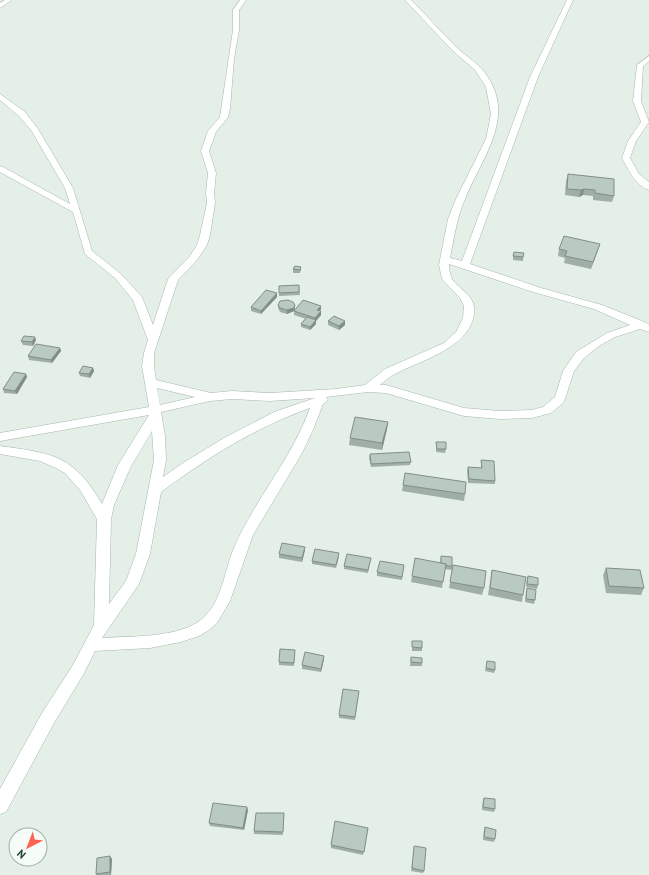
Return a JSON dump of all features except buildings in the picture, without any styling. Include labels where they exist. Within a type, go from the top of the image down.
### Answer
[{"type":"street","points":[[0,6],[9,0]]},
{"type":"street","points":[[0,806],[48,718],[78,670],[101,626],[132,584],[143,554],[160,460],[159,436],[148,360],[149,353],[173,279],[194,258],[202,245],[205,235],[211,203],[210,193],[212,173],[205,151],[212,131],[224,117],[236,30],[236,10],[243,0]]},
{"type":"street","points":[[368,388],[389,372],[448,345],[460,334],[468,318],[469,306],[464,297],[447,279],[444,265],[453,219],[460,199],[490,139],[496,114],[490,87],[478,69],[454,49],[408,0]]},
{"type":"street","points":[[466,266],[534,77],[570,0]]},
{"type":"street","points":[[649,58],[640,65],[637,101],[647,123],[632,140],[626,158],[636,175],[649,187]]},
{"type":"street","points":[[0,96],[22,114],[34,129],[69,188],[88,252],[118,276],[138,299],[153,340]]},
{"type":"street","points":[[0,169],[77,211]]},
{"type":"street","points":[[445,260],[537,290],[598,307],[646,326]]},
{"type":"street","points":[[0,437],[155,413],[210,397],[232,395],[270,397],[336,393],[368,388],[386,389],[464,412],[500,415],[532,414],[547,410],[560,399],[569,371],[580,355],[611,335],[646,326]]},
{"type":"street","points":[[152,382],[210,397]]},
{"type":"street","points":[[154,490],[187,466],[228,441],[278,415],[318,402],[336,393]]},
{"type":"street","points":[[91,645],[170,639],[186,635],[204,626],[218,609],[227,589],[240,549],[267,498],[304,439],[318,402]]},
{"type":"street","points":[[101,626],[104,518],[110,494],[130,455],[155,413]]},
{"type":"street","points":[[0,450],[56,462],[68,469],[78,477],[104,518]]}]
